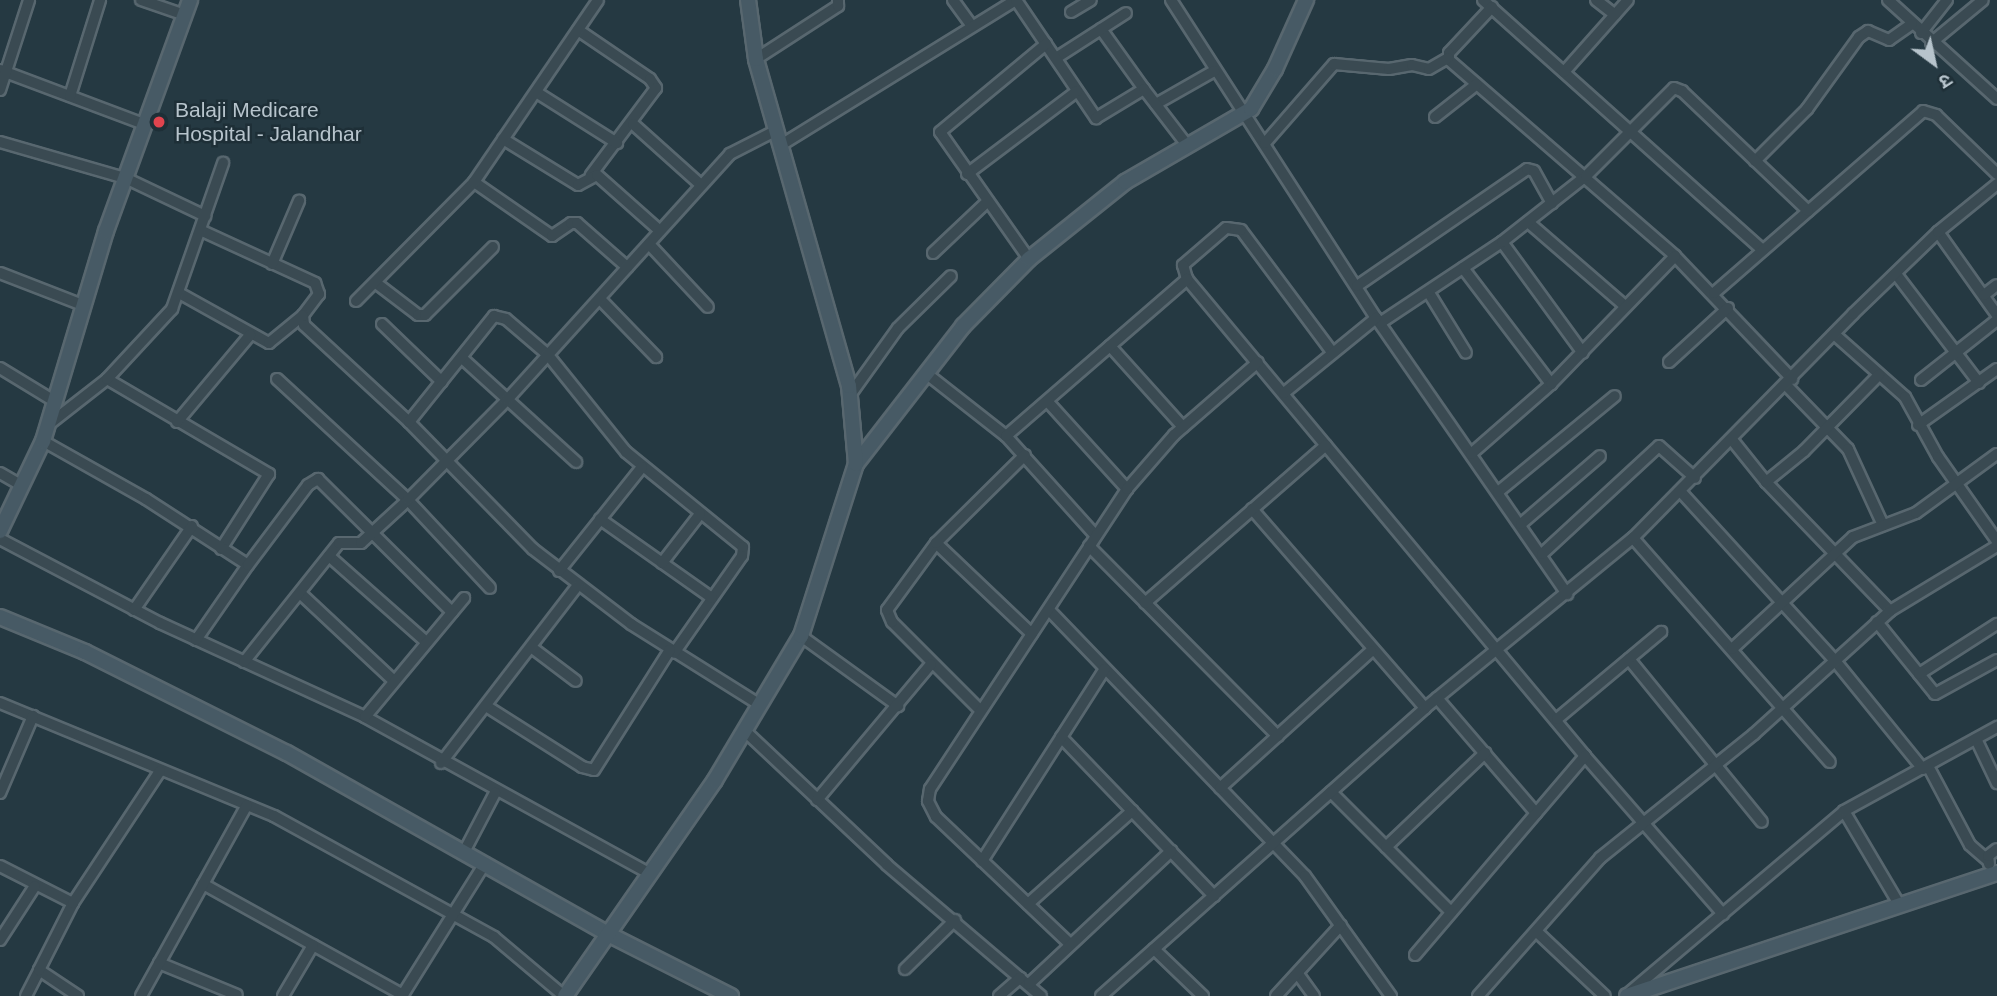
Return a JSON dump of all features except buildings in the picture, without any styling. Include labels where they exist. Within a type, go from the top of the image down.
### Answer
[{"type":"street","points":[[0,90],[3,71],[29,0]]},
{"type":"street","points":[[70,96],[100,0]]},
{"type":"street","points":[[141,0],[185,15]]},
{"type":"street","points":[[0,531],[43,441],[125,178],[190,0]]},
{"type":"street","points":[[356,301],[474,182],[598,0]]},
{"type":"street","points":[[748,0],[756,59],[831,313],[849,396],[856,464]]},
{"type":"street","points":[[756,59],[838,6],[838,0]]},
{"type":"street","points":[[953,0],[972,26]]},
{"type":"street","points":[[1072,12],[1091,0]]},
{"type":"street","points":[[1171,0],[1214,71],[1265,144],[1378,321],[1542,554],[1567,594]]},
{"type":"street","points":[[0,702],[160,771],[247,805],[494,937],[565,996],[745,731],[801,636],[856,464],[963,326],[1029,259],[1125,182],[1186,145],[1245,114],[1275,69],[1306,0]]},
{"type":"street","points":[[1483,0],[1763,250]]},
{"type":"street","points":[[1596,0],[1615,15]]},
{"type":"street","points":[[1564,72],[1628,0]]},
{"type":"street","points":[[1888,0],[1931,43],[1997,99]]},
{"type":"street","points":[[1921,33],[1947,0]]},
{"type":"street","points":[[1931,43],[1983,0]]},
{"type":"street","points":[[244,662],[341,541],[358,545],[447,462],[600,299],[730,153],[779,137],[1019,1],[1098,118],[1144,89]]},
{"type":"street","points":[[1265,144],[1334,64],[1389,69],[1412,65],[1429,69],[1448,58],[1492,7]]},
{"type":"street","points":[[1056,58],[1126,13]]},
{"type":"street","points":[[1755,160],[1807,108],[1860,37],[1868,31],[1889,40],[1912,24]]},
{"type":"street","points":[[1101,29],[1186,145]]},
{"type":"street","points":[[503,139],[578,185],[591,175],[655,93],[654,83],[578,30]]},
{"type":"street","points":[[1029,259],[943,141],[941,129],[1046,44]]},
{"type":"street","points":[[1448,58],[1586,176],[1728,308],[1848,449],[1883,525]]},
{"type":"street","points":[[3,71],[144,124]]},
{"type":"street","points":[[1156,104],[1214,71]]},
{"type":"street","points":[[1434,117],[1477,84]]},
{"type":"street","points":[[1284,393],[1332,352],[1378,321],[1429,293],[1528,222],[1586,176],[1678,88],[1808,211]]},
{"type":"street","points":[[967,174],[1077,90]]},
{"type":"street","points":[[536,92],[617,143]]},
{"type":"street","points":[[1714,293],[1923,111],[1936,115],[1997,174]]},
{"type":"street","points":[[633,124],[701,185]]},
{"type":"street","points":[[0,142],[125,178],[205,216]]},
{"type":"street","points":[[46,426],[107,379],[164,320],[179,293],[223,163]]},
{"type":"street","points":[[1357,286],[1527,169],[1534,171],[1552,203]]},
{"type":"street","points":[[591,175],[597,175],[660,231]]},
{"type":"street","points":[[474,182],[552,236],[567,225],[577,223],[627,267]]},
{"type":"street","points":[[1110,994],[1154,949],[1425,708],[1633,538],[1733,441],[1834,334],[1938,232],[1997,184]]},
{"type":"street","points":[[272,264],[299,201]]},
{"type":"street","points":[[933,253],[987,202]]},
{"type":"street","points":[[1528,222],[1625,306]]},
{"type":"street","points":[[1332,352],[1236,228],[1226,229],[1185,262],[1182,268],[1187,279],[1499,648],[1586,756],[1723,914]]},
{"type":"street","points":[[179,293],[250,335],[272,342],[303,315],[319,294],[318,286],[200,230]]},
{"type":"street","points":[[1938,232],[1997,315]]},
{"type":"street","points":[[1502,242],[1583,353]]},
{"type":"street","points":[[649,244],[708,307]]},
{"type":"street","points":[[376,283],[418,315],[425,315],[493,247]]},
{"type":"street","points":[[1471,454],[1583,353],[1675,256]]},
{"type":"street","points":[[1463,268],[1551,384]]},
{"type":"street","points":[[0,273],[85,306]]},
{"type":"street","points":[[1896,274],[1979,383]]},
{"type":"street","points":[[849,396],[898,328],[951,276]]},
{"type":"street","points":[[1006,436],[1187,279]]},
{"type":"street","points":[[1984,295],[1997,285]]},
{"type":"street","points":[[1429,293],[1466,353]]},
{"type":"street","points":[[600,299],[656,357]]},
{"type":"street","points":[[1669,362],[1728,308]]},
{"type":"street","points":[[303,315],[304,325],[409,422],[559,571],[672,652],[760,705]]},
{"type":"street","points":[[409,422],[497,315],[548,355],[617,443],[642,467],[741,543],[744,550],[594,770],[582,767],[486,706]]},
{"type":"street","points":[[1921,380],[1997,320]]},
{"type":"street","points":[[382,324],[442,382]]},
{"type":"street","points":[[1478,996],[1600,858],[1782,708],[1890,611],[1997,544],[1918,425],[1905,397],[1834,334]]},
{"type":"street","points":[[177,422],[250,335]]},
{"type":"street","points":[[1110,346],[1183,427]]},
{"type":"street","points":[[463,359],[576,463]]},
{"type":"street","points":[[1070,944],[936,817],[928,796],[980,710],[1049,611],[1088,546],[1127,489],[1183,427],[1258,362]]},
{"type":"street","points":[[0,368],[54,401]]},
{"type":"street","points":[[1918,425],[1997,369]]},
{"type":"street","points":[[927,374],[1006,436],[1096,535]]},
{"type":"street","points":[[1766,482],[1879,375]]},
{"type":"street","points":[[107,379],[269,474],[221,549]]},
{"type":"street","points":[[277,379],[408,500],[490,588]]},
{"type":"street","points":[[1498,492],[1615,396]]},
{"type":"street","points":[[1048,402],[1127,489]]},
{"type":"street","points":[[43,441],[192,526],[221,549],[248,565]]},
{"type":"street","points":[[1733,441],[1766,482],[1890,611]]},
{"type":"street","points":[[1145,603],[1326,445]]},
{"type":"street","points":[[1542,554],[1659,446],[1695,478]]},
{"type":"street","points":[[1732,649],[1859,533],[1916,513],[1997,454]]},
{"type":"street","points":[[980,710],[891,622],[887,610],[936,543],[1025,455]]},
{"type":"street","points":[[1521,524],[1600,456]]},
{"type":"street","points":[[559,571],[642,467]]},
{"type":"street","points":[[0,473],[21,485]]},
{"type":"street","points":[[196,640],[308,485],[318,480],[374,531],[452,612]]},
{"type":"street","points":[[1626,996],[1995,874],[1987,860],[1969,845],[1926,767],[1783,602],[1681,492]]},
{"type":"street","points":[[1252,509],[1371,651],[1425,708]]},
{"type":"street","points":[[662,563],[700,514]]},
{"type":"street","points":[[600,519],[712,598]]},
{"type":"street","points":[[134,610],[192,526]]},
{"type":"street","points":[[1633,538],[1830,762]]},
{"type":"street","points":[[0,539],[134,610],[365,718],[495,793],[650,874]]},
{"type":"street","points":[[936,543],[1032,634]]},
{"type":"street","points":[[1088,546],[1278,736]]},
{"type":"street","points":[[329,556],[425,640]]},
{"type":"street","points":[[441,763],[578,585]]},
{"type":"street","points":[[300,593],[393,680]]},
{"type":"street","points":[[365,718],[425,640],[464,598]]},
{"type":"street","points":[[1049,611],[1319,892],[1391,996]]},
{"type":"street","points":[[0,617],[85,652],[287,753],[608,934],[731,996]]},
{"type":"street","points":[[1877,622],[1938,694],[1997,660]]},
{"type":"street","points":[[1919,674],[1997,624]]},
{"type":"street","points":[[1557,719],[1661,632]]},
{"type":"street","points":[[801,636],[898,706]]},
{"type":"street","points":[[531,647],[576,681]]},
{"type":"street","points":[[1220,788],[1371,651]]},
{"type":"street","points":[[1629,659],[1762,822]]},
{"type":"street","points":[[817,800],[931,664]]},
{"type":"street","points":[[982,861],[1105,669]]},
{"type":"street","points":[[1437,698],[1536,813]]},
{"type":"street","points":[[0,793],[33,716]]},
{"type":"street","points":[[1626,996],[1844,811],[1997,727]]},
{"type":"street","points":[[745,731],[817,800],[1041,996]]},
{"type":"street","points":[[1061,737],[1214,896]]},
{"type":"street","points":[[1976,738],[1997,783]]},
{"type":"street","points":[[1386,847],[1485,753]]},
{"type":"street","points":[[1415,955],[1586,756]]},
{"type":"street","points":[[26,996],[73,903],[160,771]]},
{"type":"street","points":[[1331,792],[1451,912]]},
{"type":"street","points":[[464,852],[495,793]]},
{"type":"street","points":[[141,996],[247,805]]},
{"type":"street","points":[[1028,904],[1132,811]]},
{"type":"street","points":[[1844,811],[1899,904]]},
{"type":"street","points":[[1987,860],[1997,849]]},
{"type":"street","points":[[999,996],[1025,981],[1070,944],[1171,850]]},
{"type":"street","points":[[203,884],[403,995],[485,863]]},
{"type":"street","points":[[0,866],[73,903]]},
{"type":"street","points":[[0,940],[35,886]]},
{"type":"street","points":[[905,970],[955,920]]},
{"type":"street","points":[[1276,996],[1341,925]]},
{"type":"street","points":[[1537,932],[1605,996]]},
{"type":"street","points":[[283,996],[313,944]]},
{"type":"street","points":[[1154,949],[1203,996]]},
{"type":"street","points":[[159,963],[237,995]]},
{"type":"street","points":[[39,970],[78,996]]},
{"type":"street","points":[[1298,974],[1314,996]]},
{"type":"place","name":"Balaji Medicare Hospital - Jalandhar","points":[[159,122]]}]
